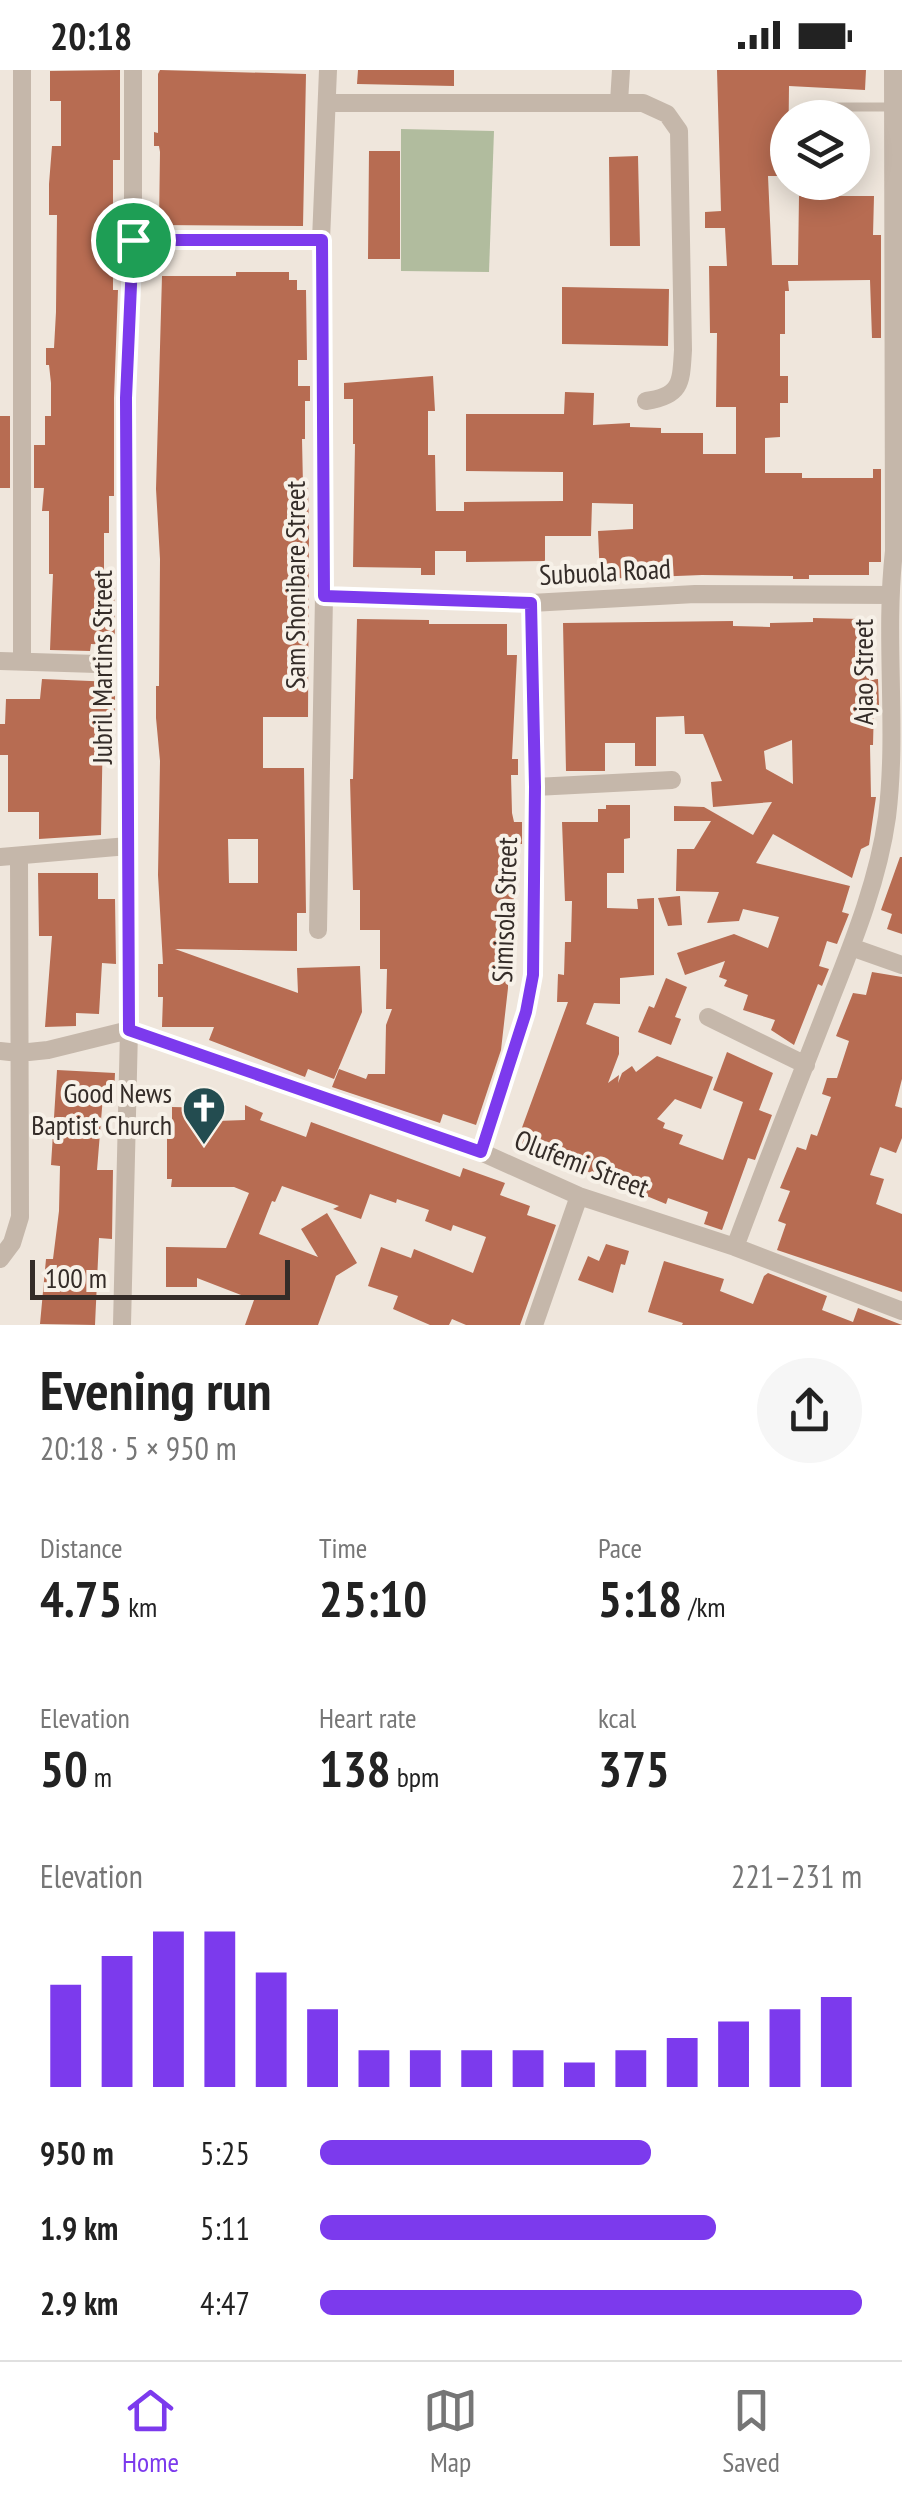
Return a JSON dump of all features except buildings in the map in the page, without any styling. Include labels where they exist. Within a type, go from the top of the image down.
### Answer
[{"type":"street","points":[[22,70],[22,662]]},
{"type":"street","name":"Jubril Martins Street","points":[[122,1325],[129,1030],[126,398],[133,240],[133,70]]},
{"type":"street","name":"Sam Shonibare Street","points":[[318,930],[324,596],[322,240],[328,70]]},
{"type":"street","points":[[620,70],[620,102]]},
{"type":"street","name":"Ajao Street","points":[[735,1247],[851,947],[877,866],[886,819],[896,726],[889,595],[898,552],[893,70]]},
{"type":"street","points":[[328,103],[620,102],[643,103],[667,114],[680,131],[684,350],[675,391],[664,399],[646,402]]},
{"type":"street","points":[[0,229],[21,230]]},
{"type":"street","points":[[133,240],[322,240]]},
{"type":"street","name":"Subuola Road","points":[[324,596],[531,603],[695,594],[889,595]]},
{"type":"street","name":"Simisola Street","points":[[481,1152],[526,1012],[533,975],[535,787],[531,603]]},
{"type":"street","points":[[0,661],[97,664]]},
{"type":"street","points":[[535,787],[672,780]]},
{"type":"street","points":[[0,1259],[12,1243],[20,1217],[9,1052],[9,857],[128,846]]},
{"type":"street","points":[[851,947],[902,965]]},
{"type":"street","points":[[708,1017],[806,1065]]},
{"type":"street","points":[[9,1052],[48,1050],[129,1030]]},
{"type":"street","name":"Olufemi Street","points":[[129,1030],[481,1152],[579,1196],[735,1247],[902,1311]]},
{"type":"street","points":[[534,1325],[579,1196]]},
{"type":"lane","points":[[870,109],[896,111]]},
{"type":"green space","points":[[401,129],[494,131],[489,272],[401,271]]},
{"type":"place","name":"Good News Baptist Church","points":[[204,1146]]},
{"type":"route","points":[[133,240],[322,240],[324,596],[531,603],[535,787],[533,975],[510,1068],[481,1152],[129,1030],[126,398],[133,240]]}]
